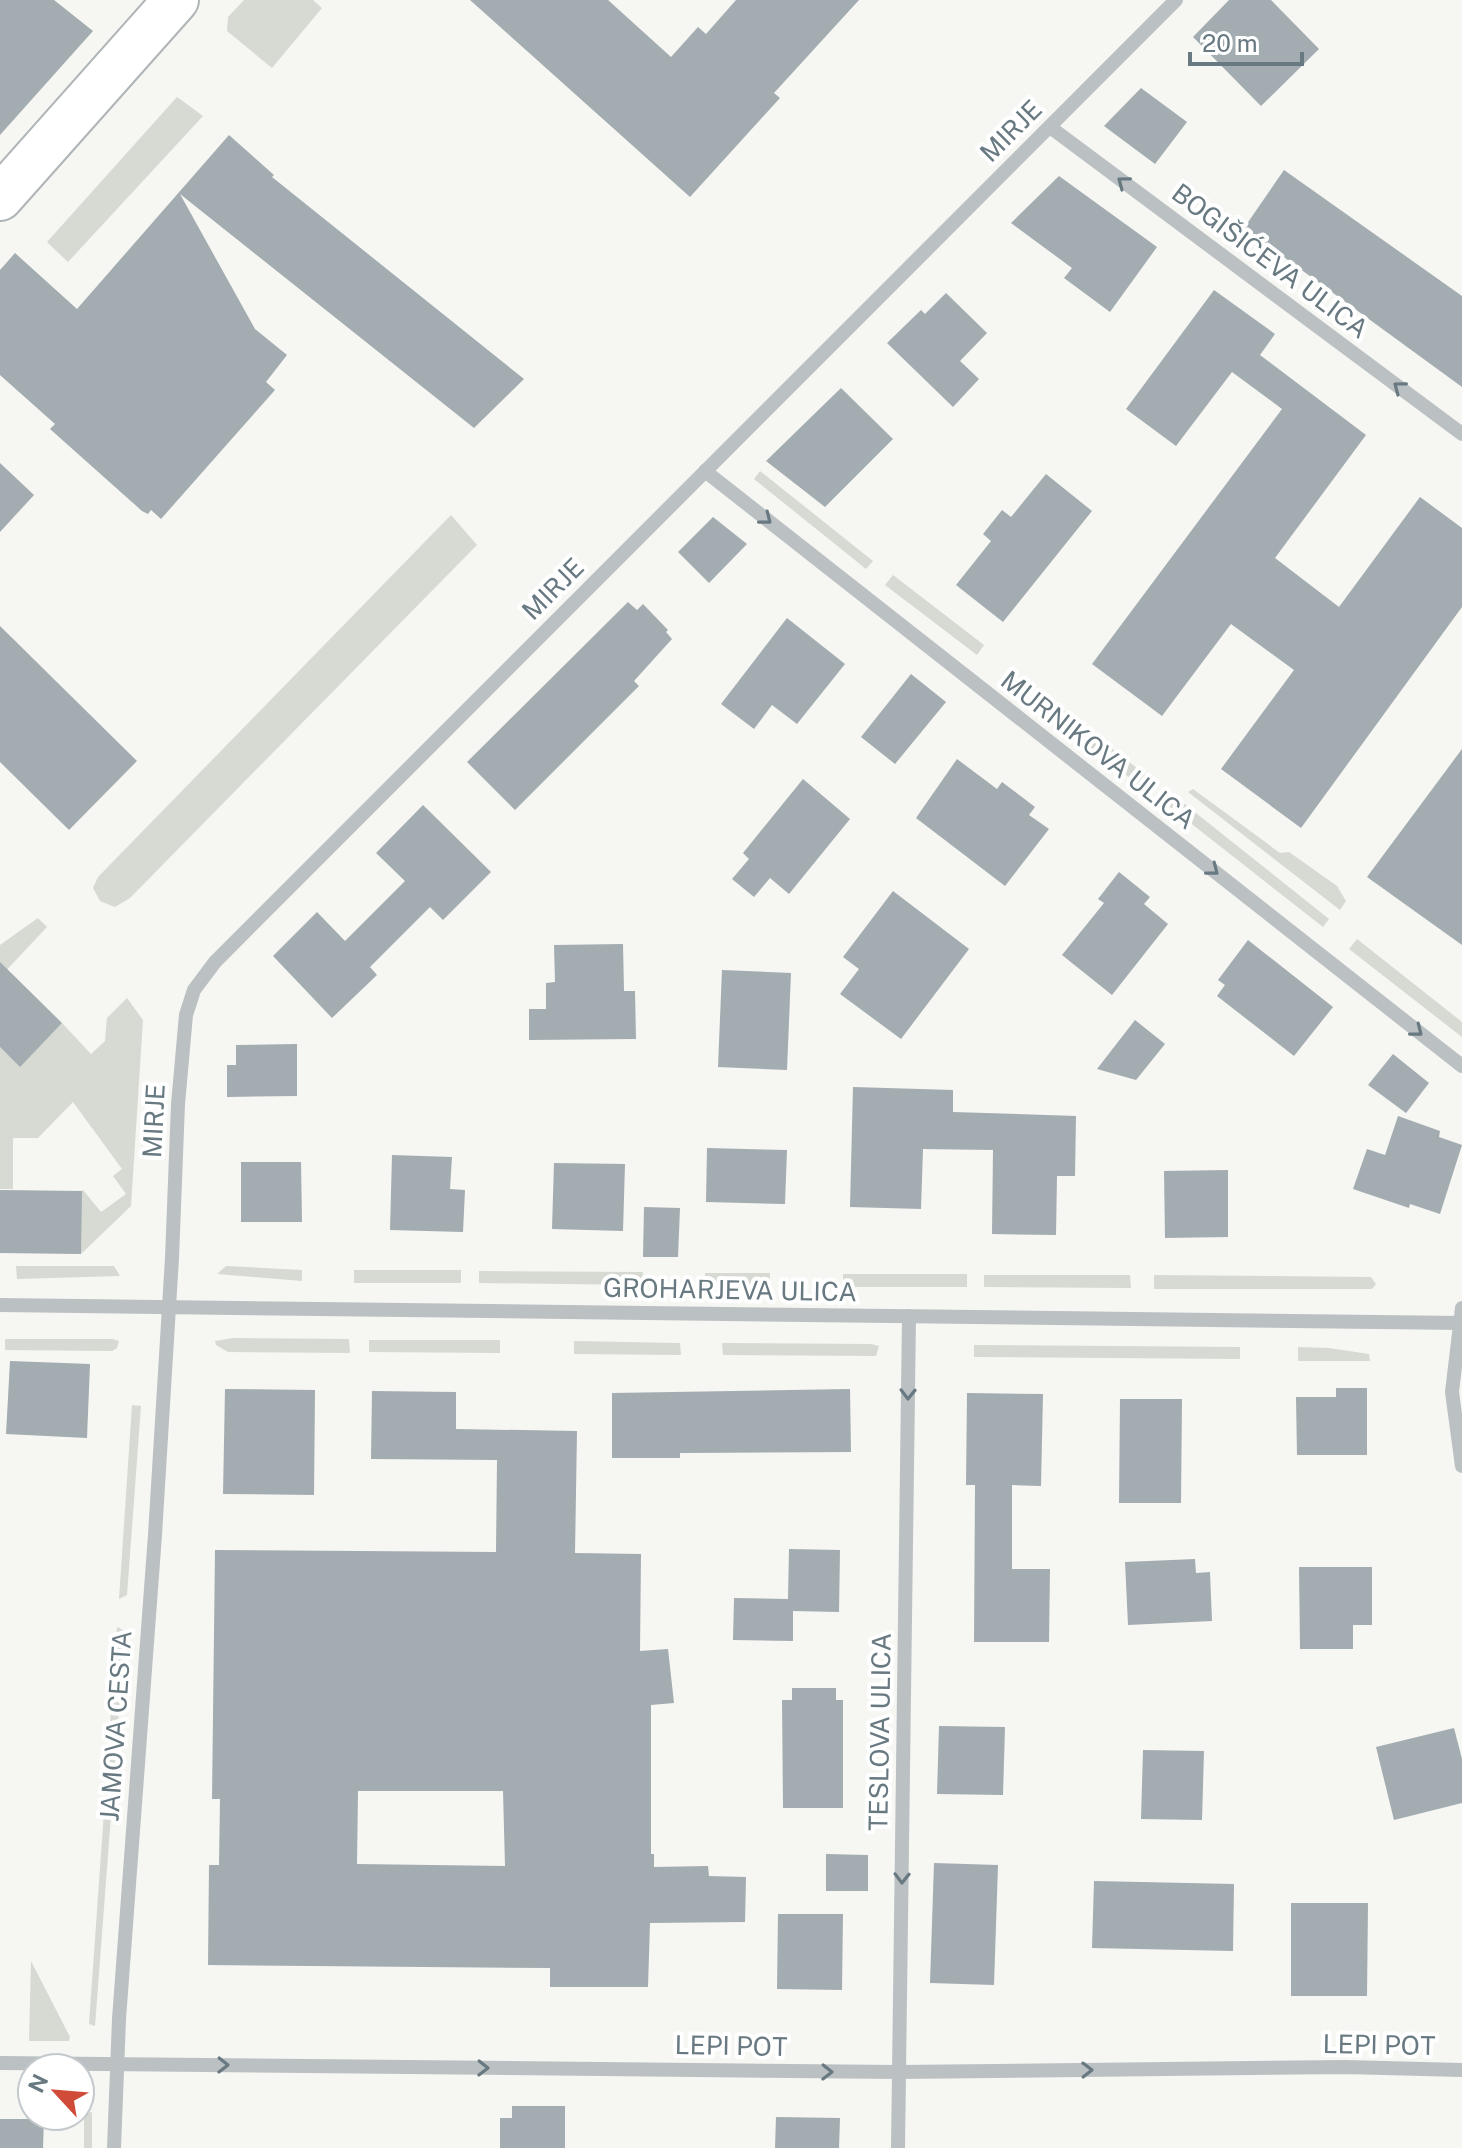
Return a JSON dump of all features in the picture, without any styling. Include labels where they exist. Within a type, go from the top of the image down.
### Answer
[{"type":"main road","points":[[0,198],[176,0]]},
{"type":"street","name":"MIRJE","points":[[169,1308],[178,1104],[186,1015],[200,979],[1176,0]]},
{"type":"street","name":"BOGIŠIĆEVA ULICA","points":[[1050,127],[1462,434]]},
{"type":"street","name":"MURNIKOVA ULICA","points":[[705,471],[1462,1066]]},
{"type":"street","name":"GROHARJEVA ULICA","points":[[0,1305],[909,1316],[1461,1318]]},
{"type":"street","name":"JAMOVA CESTA","points":[[114,2148],[117,2063],[169,1308]]},
{"type":"street","name":"TESLOVA ULICA","points":[[898,2148],[909,1316]]},
{"type":"street","points":[[1461,1318],[1452,1392],[1462,1466]]},
{"type":"street","name":"LEPI POT","points":[[0,2063],[899,2072],[1345,2067],[1462,2070]]},
{"type":"shaded area","points":[[244,0],[313,0],[322,8],[272,68],[227,31],[228,17]]},
{"type":"shaded area","points":[[177,97],[203,116],[68,262],[47,242]]},
{"type":"shaded area","points":[[760,471],[873,561],[866,569],[754,479]]},
{"type":"shaded area","points":[[451,515],[477,545],[130,898],[115,907],[100,901],[93,888],[98,877]]},
{"type":"shaded area","points":[[893,575],[984,645],[977,655],[885,585]]},
{"type":"shaded area","points":[[1059,707],[1152,780],[1144,789],[1052,717]]},
{"type":"shaded area","points":[[1193,789],[1280,853],[1289,852],[1337,886],[1346,901],[1340,910],[1188,792]]},
{"type":"shaded area","points":[[1172,794],[1329,919],[1323,927],[1165,803]]},
{"type":"shaded area","points":[[38,918],[47,927],[0,977],[0,945]]},
{"type":"shaded area","points":[[1357,939],[1462,1022],[1462,1037],[1349,949]]},
{"type":"shaded area","points":[[127,998],[143,1020],[131,1206],[81,1254],[81,1191],[101,1212],[126,1194],[113,1176],[122,1169],[73,1102],[38,1138],[13,1138],[13,1189],[0,1189],[0,1047],[20,1066],[62,1023],[91,1054],[105,1041],[107,1018]]},
{"type":"shaded area","points":[[16,1266],[114,1266],[120,1276],[17,1279]]},
{"type":"shaded area","points":[[226,1266],[302,1270],[302,1281],[217,1274]]},
{"type":"shaded area","points":[[354,1270],[461,1270],[461,1283],[354,1283]]},
{"type":"shaded area","points":[[479,1271],[643,1272],[642,1285],[479,1283]]},
{"type":"shaded area","points":[[705,1273],[770,1273],[770,1286],[705,1285]]},
{"type":"shaded area","points":[[843,1274],[967,1274],[967,1287],[843,1287]]},
{"type":"shaded area","points":[[984,1275],[1130,1275],[1131,1288],[984,1287]]},
{"type":"shaded area","points":[[1154,1275],[1371,1277],[1376,1284],[1372,1289],[1154,1289]]},
{"type":"shaded area","points":[[233,1338],[349,1339],[350,1353],[228,1352],[216,1345],[215,1341]]},
{"type":"shaded area","points":[[5,1339],[119,1341],[112,1351],[5,1350]]},
{"type":"shaded area","points":[[369,1340],[500,1340],[500,1353],[369,1352]]},
{"type":"shaded area","points":[[574,1341],[680,1343],[681,1355],[574,1354]]},
{"type":"shaded area","points":[[722,1343],[879,1346],[876,1356],[723,1355]]},
{"type":"shaded area","points":[[974,1345],[1240,1347],[1240,1359],[974,1357]]},
{"type":"shaded area","points":[[1298,1347],[1369,1354],[1370,1361],[1298,1361]]},
{"type":"shaded area","points":[[132,1405],[141,1406],[127,1595],[119,1599]]},
{"type":"shaded area","points":[[117,1627],[125,1631],[95,2026],[89,2024]]},
{"type":"shaded area","points":[[31,1961],[70,2037],[69,2041],[29,2041]]},
{"type":"shaded area","points":[[84,2132],[92,2132],[92,2148],[84,2148]]},
{"type":"building","points":[[0,0],[54,0],[93,31],[0,135]]},
{"type":"building","points":[[470,0],[608,0],[671,57],[698,27],[706,34],[736,0],[859,0],[774,93],[780,98],[690,197]]},
{"type":"building","points":[[1229,0],[1271,0],[1319,49],[1261,106],[1193,37]]},
{"type":"building","points":[[1141,88],[1187,122],[1155,164],[1104,126]]},
{"type":"building","points":[[229,135],[274,175],[272,177],[524,379],[474,428],[180,194],[255,329],[287,355],[266,382],[275,390],[161,519],[151,510],[148,514],[142,511],[50,429],[55,424],[0,375],[0,270],[15,253],[77,309]]},
{"type":"building","points":[[1284,170],[1462,296],[1462,387],[1244,228]]},
{"type":"building","points":[[1059,176],[1157,247],[1110,312],[1064,278],[1072,268],[1011,223]]},
{"type":"building","points":[[1214,290],[1275,334],[1260,355],[1366,435],[1275,558],[1339,607],[1420,497],[1462,528],[1462,607],[1301,828],[1221,769],[1294,670],[1231,624],[1162,716],[1092,664],[1282,409],[1232,372],[1176,446],[1126,409]]},
{"type":"building","points":[[946,293],[987,333],[960,361],[979,379],[953,407],[887,343],[921,310],[925,314]]},
{"type":"building","points":[[841,388],[893,439],[825,507],[766,461]]},
{"type":"building","points":[[0,463],[34,495],[0,532]]},
{"type":"building","points":[[1046,474],[1092,511],[1003,622],[956,585],[991,541],[983,534],[1002,510],[1011,517]]},
{"type":"building","points":[[713,517],[747,544],[709,583],[678,552]]},
{"type":"building","points":[[628,602],[637,610],[643,604],[668,630],[666,632],[672,639],[634,681],[639,686],[515,810],[467,762]]},
{"type":"building","points":[[787,618],[845,664],[797,724],[772,705],[754,729],[721,704]]},
{"type":"building","points":[[0,626],[137,761],[69,830],[0,762]]},
{"type":"building","points":[[911,674],[946,702],[895,764],[861,737]]},
{"type":"building","points":[[1462,749],[1462,945],[1367,877]]},
{"type":"building","points":[[957,759],[997,789],[1002,782],[1035,807],[1029,815],[1049,829],[1005,886],[916,818]]},
{"type":"building","points":[[803,779],[850,819],[789,894],[770,878],[754,897],[732,879],[749,859],[743,853]]},
{"type":"building","points":[[423,805],[491,872],[443,920],[430,907],[370,967],[377,975],[332,1018],[273,956],[317,912],[345,941],[405,881],[376,853]]},
{"type":"building","points":[[1119,872],[1150,897],[1144,904],[1168,924],[1112,995],[1062,955],[1104,903],[1098,899]]},
{"type":"building","points":[[893,891],[969,949],[901,1039],[840,994],[859,969],[843,957]]},
{"type":"building","points":[[1248,940],[1333,1007],[1294,1056],[1217,996],[1225,985],[1218,980]]},
{"type":"building","points":[[623,944],[624,991],[635,991],[636,1039],[529,1040],[529,1009],[546,1009],[546,983],[555,982],[554,945]]},
{"type":"building","points":[[0,962],[62,1023],[20,1067],[0,1047]]},
{"type":"building","points":[[722,970],[791,973],[787,1070],[718,1067]]},
{"type":"building","points":[[1135,1020],[1165,1044],[1136,1080],[1097,1069]]},
{"type":"building","points":[[297,1044],[297,1096],[227,1097],[227,1065],[236,1065],[236,1045]]},
{"type":"building","points":[[1393,1054],[1429,1083],[1406,1113],[1368,1085]]},
{"type":"building","points":[[853,1087],[953,1090],[953,1112],[1076,1116],[1075,1176],[1057,1176],[1056,1235],[992,1234],[993,1150],[923,1149],[921,1209],[850,1207]]},
{"type":"building","points":[[1398,1116],[1440,1131],[1439,1137],[1462,1145],[1440,1214],[1410,1204],[1409,1208],[1353,1189],[1367,1149],[1385,1155]]},
{"type":"building","points":[[707,1148],[787,1150],[785,1204],[706,1202]]},
{"type":"building","points":[[392,1155],[452,1157],[450,1189],[465,1190],[463,1232],[390,1230]]},
{"type":"building","points":[[241,1162],[301,1162],[302,1222],[241,1222]]},
{"type":"building","points":[[554,1163],[625,1164],[623,1231],[552,1229]]},
{"type":"building","points":[[1228,1170],[1228,1237],[1165,1238],[1164,1171]]},
{"type":"building","points":[[0,1190],[82,1191],[81,1254],[0,1253]]},
{"type":"building","points":[[644,1207],[680,1208],[678,1257],[643,1257]]},
{"type":"building","points":[[10,1361],[90,1364],[87,1438],[6,1434]]},
{"type":"building","points":[[1336,1388],[1367,1388],[1367,1455],[1297,1455],[1296,1397],[1336,1397]]},
{"type":"building","points":[[225,1389],[315,1390],[314,1495],[223,1494]]},
{"type":"building","points":[[850,1389],[851,1452],[680,1453],[680,1458],[612,1458],[612,1393]]},
{"type":"building","points":[[372,1391],[456,1392],[456,1429],[577,1431],[575,1553],[641,1554],[640,1651],[668,1649],[674,1703],[651,1705],[651,1854],[654,1854],[654,1867],[708,1866],[709,1876],[746,1877],[745,1922],[650,1923],[648,1987],[550,1987],[550,1968],[208,1965],[209,1865],[219,1865],[220,1799],[212,1799],[215,1550],[496,1552],[497,1460],[371,1459]],"holes":[[[358,1791],[503,1791],[505,1866],[357,1864]]]},
{"type":"building","points":[[967,1393],[1043,1394],[1041,1486],[1012,1485],[1012,1569],[1050,1569],[1049,1642],[974,1642],[975,1485],[966,1485]]},
{"type":"building","points":[[1120,1399],[1182,1399],[1181,1503],[1119,1503]]},
{"type":"building","points":[[789,1549],[840,1550],[839,1612],[793,1611],[793,1641],[733,1640],[734,1598],[788,1599]]},
{"type":"building","points":[[1195,1559],[1196,1573],[1210,1572],[1212,1621],[1128,1625],[1125,1562]]},
{"type":"building","points":[[1299,1567],[1372,1567],[1372,1625],[1353,1625],[1353,1649],[1300,1649]]},
{"type":"building","points":[[792,1688],[836,1688],[836,1700],[843,1700],[843,1808],[783,1808],[782,1700],[792,1700]]},
{"type":"building","points":[[939,1726],[1005,1727],[1003,1795],[937,1794]]},
{"type":"building","points":[[1454,1728],[1462,1759],[1462,1803],[1394,1820],[1376,1747]]},
{"type":"building","points":[[1143,1750],[1204,1751],[1202,1820],[1141,1819]]},
{"type":"building","points":[[826,1854],[868,1855],[868,1891],[826,1891]]},
{"type":"building","points":[[934,1863],[998,1865],[994,1985],[930,1983]]},
{"type":"building","points":[[1094,1881],[1234,1884],[1233,1951],[1092,1948]]},
{"type":"building","points":[[1291,1903],[1368,1903],[1367,1996],[1291,1996]]},
{"type":"building","points":[[778,1914],[843,1914],[842,1990],[777,1989]]},
{"type":"building","points":[[512,2106],[565,2106],[565,2148],[500,2148],[500,2118],[512,2118]]},
{"type":"building","points":[[776,2117],[840,2118],[839,2148],[775,2148]]},
{"type":"building","points":[[0,2119],[16,2119],[16,2132],[44,2132],[43,2148],[0,2148]]}]
